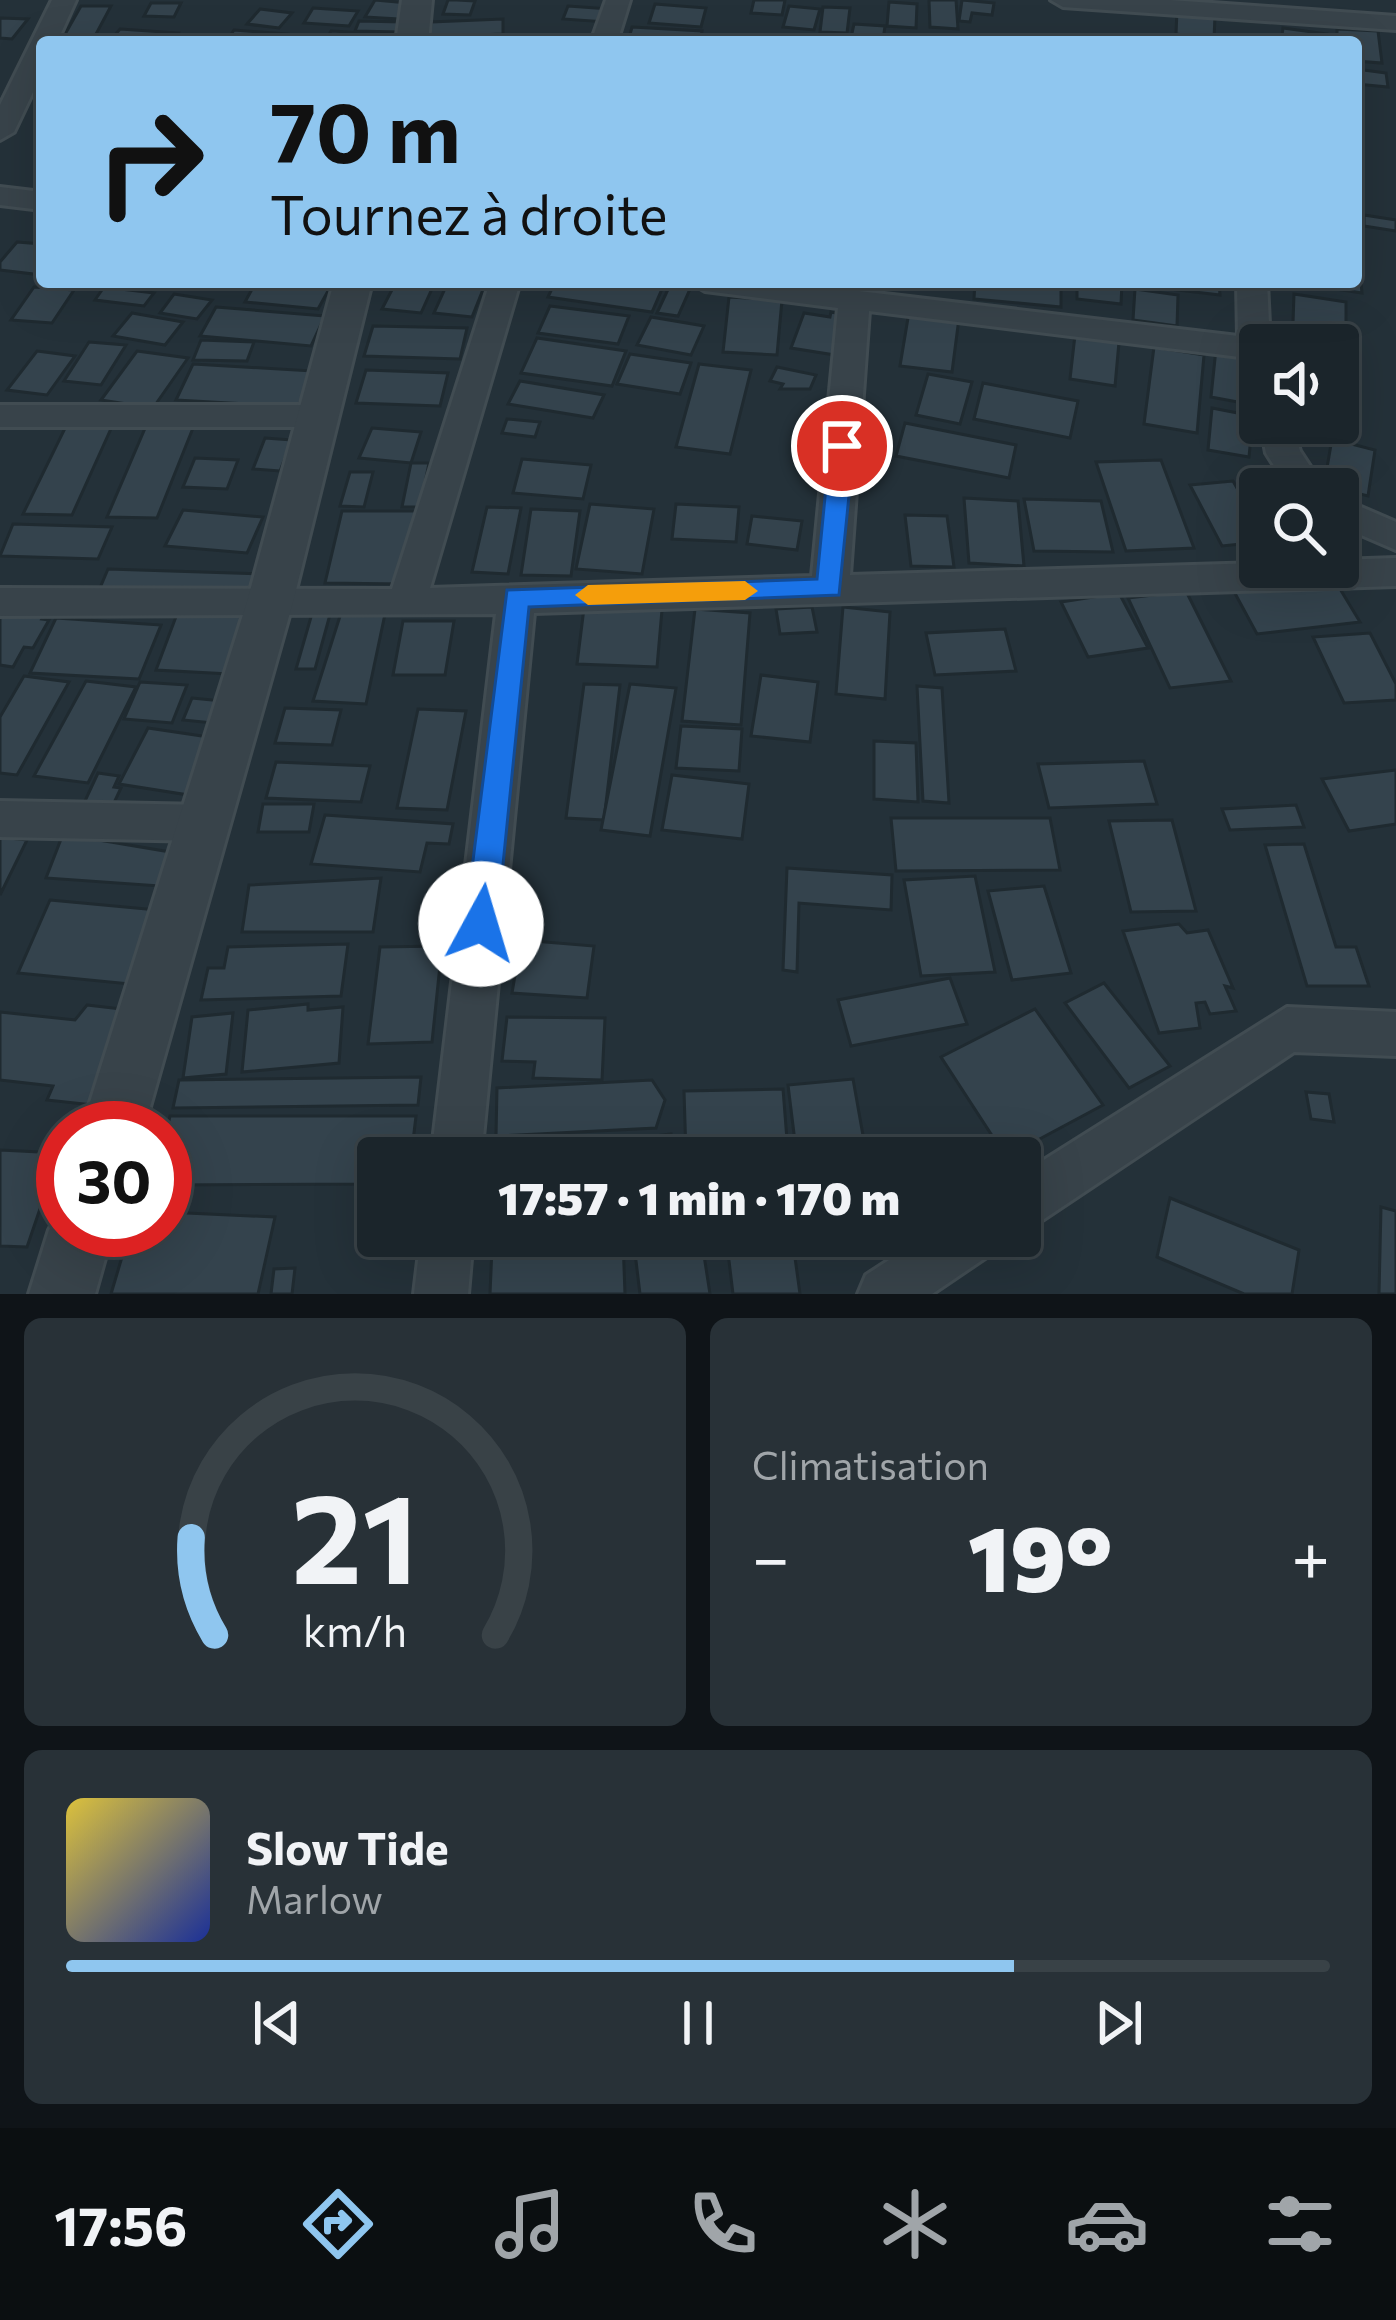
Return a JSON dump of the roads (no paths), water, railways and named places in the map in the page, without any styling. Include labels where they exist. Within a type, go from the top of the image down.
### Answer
[{"type":"street","points":[[48,36],[64,0]]},
{"type":"street","points":[[413,36],[417,0]]},
{"type":"street","points":[[606,36],[618,0]]},
{"type":"street","points":[[1063,0],[1250,6],[1396,23]]},
{"type":"street","points":[[1250,6],[1251,36]]},
{"type":"street","points":[[0,62],[36,55]]},
{"type":"street","points":[[0,132],[36,62]]},
{"type":"street","points":[[0,196],[36,200]]},
{"type":"street","points":[[121,1101],[270,602],[352,288]]},
{"type":"street","points":[[407,603],[503,288]]},
{"type":"street","points":[[748,288],[854,303],[916,296],[1239,357]]},
{"type":"street","points":[[1252,288],[1255,324]]},
{"type":"street","points":[[830,588],[854,303]]},
{"type":"street","points":[[0,416],[320,416]]},
{"type":"street","points":[[1359,520],[1396,537]]},
{"type":"street","points":[[0,602],[407,603],[1396,572]]},
{"type":"street","points":[[458,1137],[517,597]]},
{"type":"street","points":[[0,819],[206,823]]},
{"type":"street","points":[[1041,1191],[1287,1029],[1396,1034]]},
{"type":"street","points":[[62,1294],[74,1257]]},
{"type":"street","points":[[441,1294],[445,1257]]},
{"type":"street","points":[[885,1294],[941,1257]]}]
